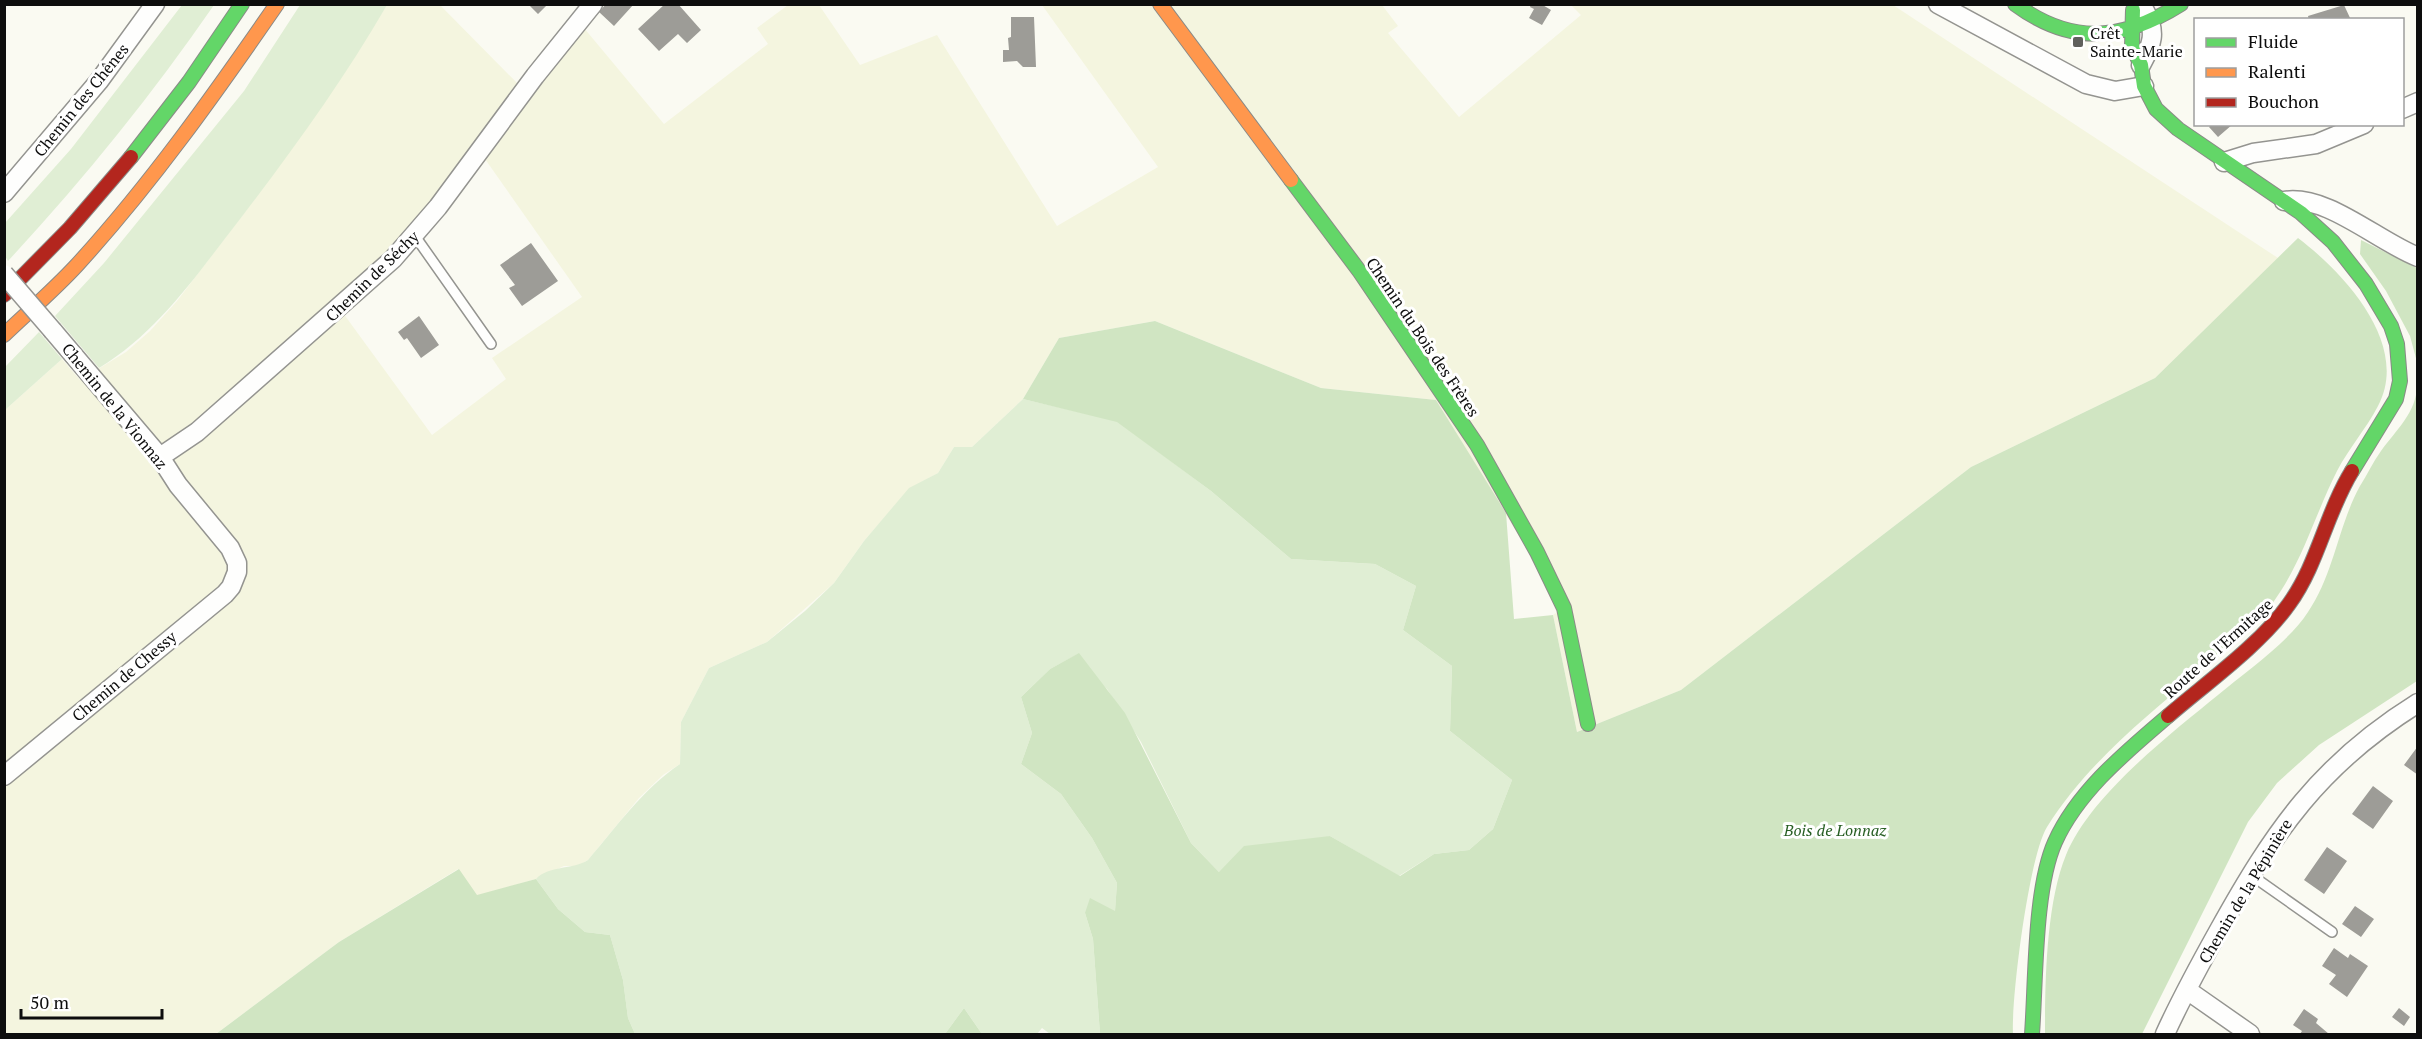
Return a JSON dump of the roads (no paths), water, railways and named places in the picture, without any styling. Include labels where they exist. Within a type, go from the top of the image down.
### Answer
[{"type":"main road","points":[[4,295],[51,249],[101,192],[170,107],[242,4]]},
{"type":"main road","points":[[4,335],[75,267],[132,202],[199,117],[277,4]]},
{"type":"main road","name":"Chemin du Bois des Frères","points":[[1160,4],[1360,272],[1477,445],[1537,552],[1564,608],[1588,724]]},
{"type":"main road","points":[[2144,86],[2141,65],[2132,46],[2131,28],[2138,11],[2181,4]]},
{"type":"main road","points":[[2016,5],[2048,26],[2064,30],[2097,33],[2131,28]]},
{"type":"main road","points":[[2016,5],[2072,17]]},
{"type":"main road","name":"Route de l'Ermitage","points":[[2032,1035],[2043,879],[2054,844],[2066,821],[2125,753],[2261,635],[2289,604],[2310,569],[2345,482],[2396,399],[2400,381],[2400,362],[2394,335],[2382,309],[2333,243],[2284,201],[2224,162],[2165,118],[2152,104],[2144,86]]},
{"type":"street","name":"Chemin des Chênes","points":[[4,194],[99,81],[155,4]]},
{"type":"street","name":"Chemin de Séchy","points":[[160,457],[188,438],[251,385],[368,283],[415,236],[535,76],[593,4]]},
{"type":"street","points":[[1938,4],[2086,84],[2115,91],[2144,86]]},
{"type":"street","points":[[2138,11],[2153,38],[2141,65]]},
{"type":"street","points":[[2404,109],[2418,102]]},
{"type":"street","points":[[2224,162],[2253,153],[2316,144],[2359,126]]},
{"type":"street","points":[[2284,201],[2312,201],[2418,257]]},
{"type":"street","name":"Chemin de la Vionnaz","points":[[4,274],[160,457],[178,485],[230,548],[237,563],[237,572]]},
{"type":"street","name":"Chemin de Chessy","points":[[4,776],[225,594],[237,572]]},
{"type":"street","name":"Chemin de la Pépinière","points":[[2165,1035],[2187,990],[2251,875],[2288,818],[2325,774],[2368,737],[2418,703]]},
{"type":"street","points":[[2187,990],[2250,1035]]},
{"type":"lane","points":[[415,236],[491,344]]},
{"type":"lane","points":[[2251,875],[2332,932]]},
{"type":"place","name":"Crêt Sainte-Marie","points":[[2078,42]]},
{"type":"park label","name":"Bois de Lonnaz","points":[[1835,830]]}]
